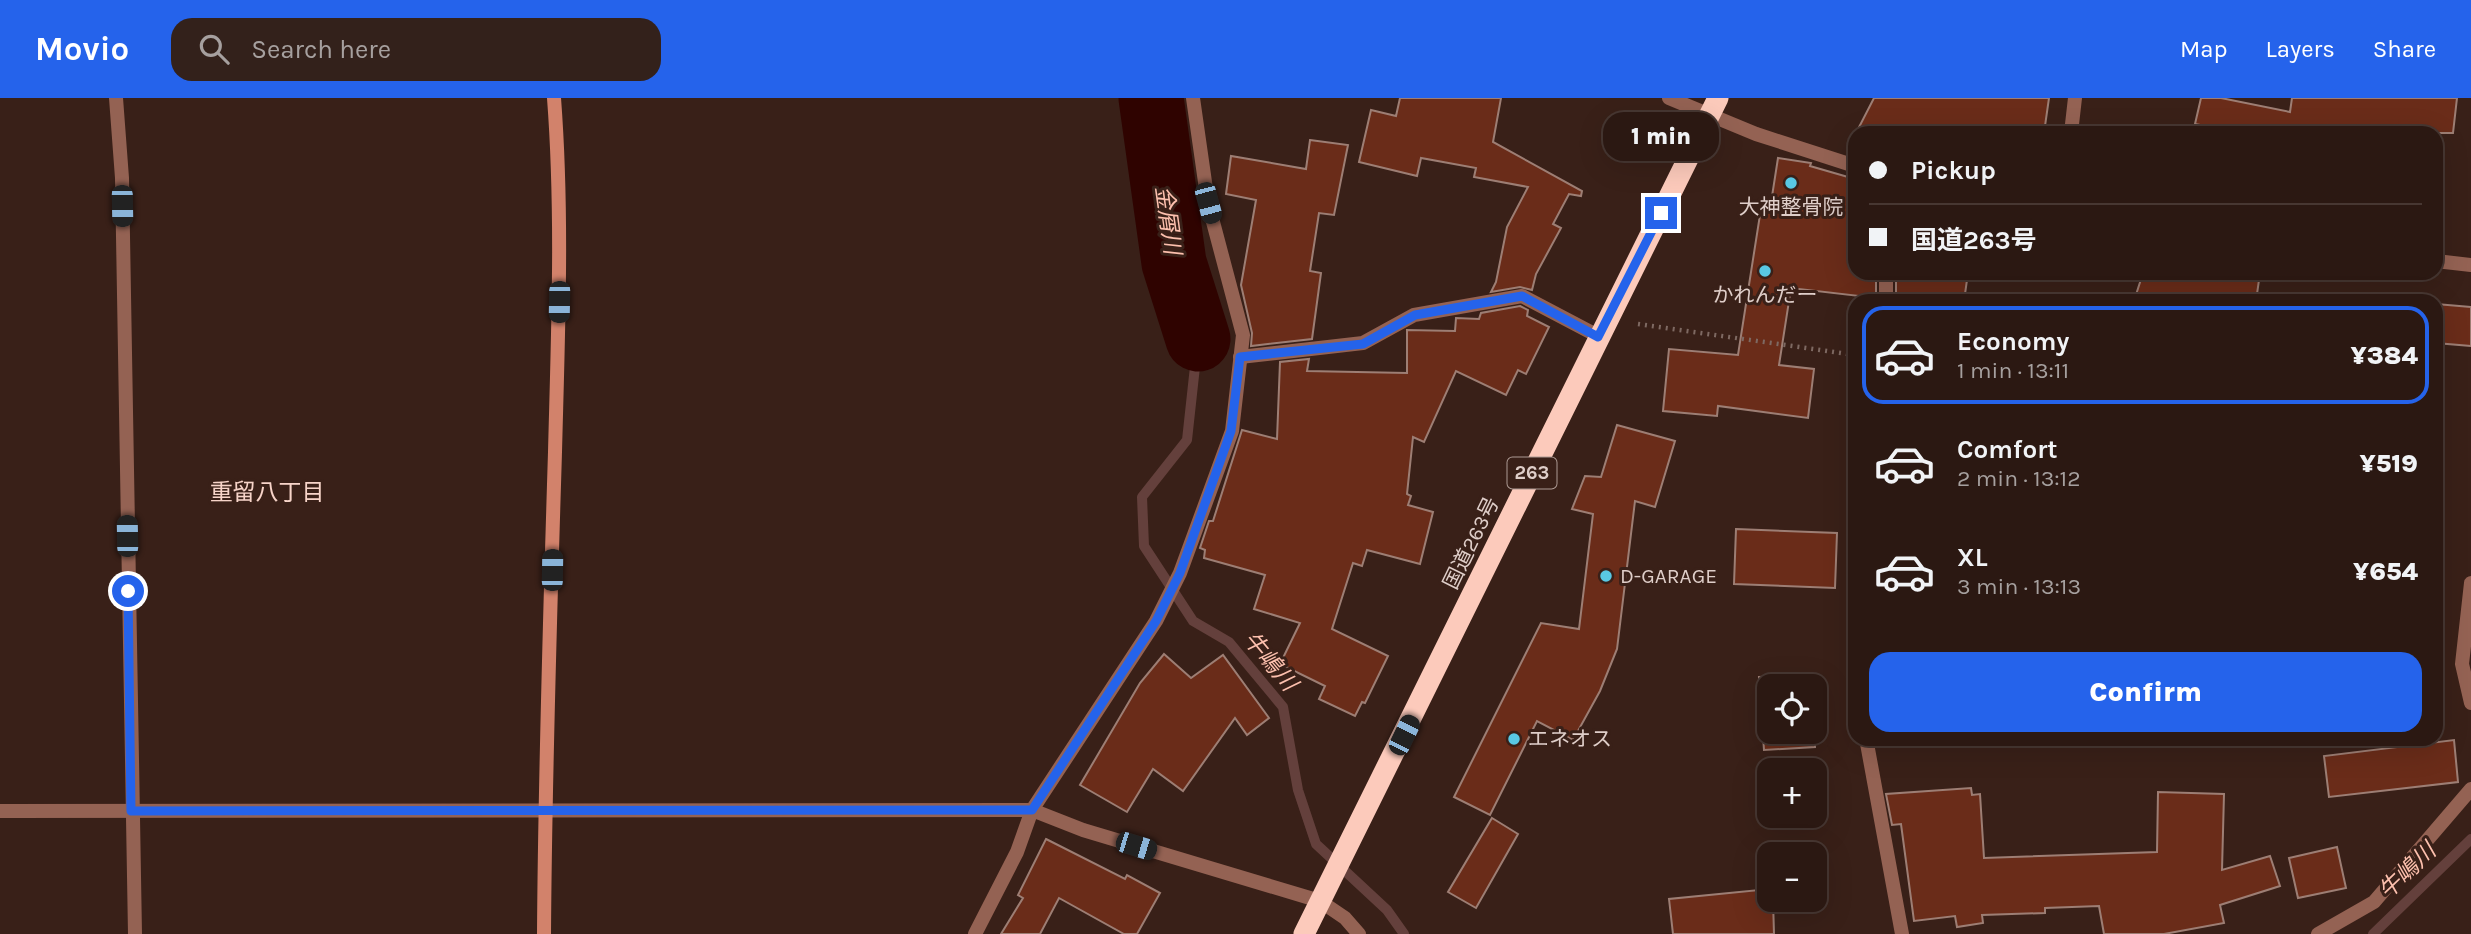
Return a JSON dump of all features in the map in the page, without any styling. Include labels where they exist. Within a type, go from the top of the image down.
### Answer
[{"type":"highway","name":"国道263号","points":[[1304,934],[1348,850],[1598,337],[1714,106]]},
{"type":"street","points":[[116,98],[122,178],[135,934]]},
{"type":"street","points":[[544,934],[559,275],[559,168],[554,98]]},
{"type":"street","points":[[975,934],[1017,852],[1032,810],[1156,621],[1180,573],[1231,431],[1243,335],[1208,203],[1193,98]]},
{"type":"street","points":[[1669,98],[1714,106],[1756,134],[1848,164]]},
{"type":"street","points":[[2072,126],[2075,98]]},
{"type":"street","points":[[2443,262],[2471,265]]},
{"type":"street","points":[[1240,357],[1363,344],[1415,315],[1522,296],[1598,337]]},
{"type":"street","points":[[2471,583],[2462,664],[2471,704]]},
{"type":"street","points":[[1867,746],[1902,934]]},
{"type":"street","points":[[2318,934],[2374,902],[2471,789]]},
{"type":"street","points":[[0,811],[1032,810],[1083,830],[1320,901],[1345,918],[1359,934]]},
{"type":"path","points":[[1612,310],[1638,324],[1848,354]]},
{"type":"building","points":[[1400,98],[1501,98],[1493,142],[1582,191],[1581,196],[1569,194],[1553,224],[1561,228],[1536,274],[1532,290],[1520,287],[1491,292],[1496,282],[1507,227],[1528,187],[1474,177],[1476,168],[1421,158],[1417,176],[1359,162],[1371,110],[1396,116]]},
{"type":"building","points":[[1874,98],[2049,98],[2045,126],[1860,126]]},
{"type":"building","points":[[2201,98],[2221,98],[2290,112],[2292,98],[2457,98],[2453,133],[2443,133],[2443,126],[2195,124]]},
{"type":"building","points":[[1310,140],[1348,145],[1334,215],[1319,213],[1310,271],[1321,273],[1312,339],[1251,346],[1252,333],[1241,285],[1256,200],[1226,194],[1231,156],[1306,169]]},
{"type":"building","points":[[1778,158],[1811,163],[1810,166],[1848,177],[1848,280],[1876,280],[1876,294],[1848,295],[1791,288],[1779,365],[1814,369],[1808,418],[1718,406],[1717,416],[1663,411],[1669,349],[1738,355],[1762,202],[1771,203]]},
{"type":"building","points":[[1896,280],[1967,280],[1965,294],[1896,294]]},
{"type":"building","points":[[2141,280],[2259,280],[2257,294],[2136,294]]},
{"type":"building","points":[[2443,305],[2471,307],[2471,346],[2443,344]]},
{"type":"building","points":[[1520,306],[1528,310],[1527,316],[1549,327],[1526,374],[1518,370],[1506,395],[1456,371],[1424,442],[1413,437],[1407,494],[1411,496],[1408,505],[1433,512],[1420,564],[1367,550],[1362,566],[1353,563],[1332,629],[1388,656],[1365,703],[1362,702],[1355,716],[1319,699],[1325,686],[1280,664],[1300,623],[1254,609],[1265,575],[1204,558],[1205,550],[1200,548],[1209,521],[1213,521],[1242,430],[1277,439],[1280,362],[1309,359],[1307,371],[1407,373],[1407,330],[1455,331],[1456,318],[1479,319],[1481,313]]},
{"type":"building","points":[[1617,425],[1675,441],[1655,507],[1635,501],[1617,649],[1600,691],[1573,740],[1537,721],[1490,815],[1454,797],[1541,623],[1579,629],[1593,514],[1572,509],[1585,476],[1601,477]]},
{"type":"building","points":[[1736,529],[1837,533],[1835,588],[1734,584]]},
{"type":"building","points":[[1164,654],[1191,678],[1223,655],[1269,718],[1247,735],[1235,718],[1183,791],[1153,769],[1127,812],[1080,785],[1140,683]]},
{"type":"building","points":[[2454,740],[2458,782],[2329,797],[2324,756],[2405,746],[2443,746],[2443,741]]},
{"type":"building","points":[[1764,744],[1815,744],[1815,747],[1764,750]]},
{"type":"building","points":[[1971,788],[1972,795],[1980,794],[1984,858],[2157,852],[2158,792],[2224,794],[2222,870],[2270,856],[2280,886],[2220,905],[2224,923],[2164,934],[2104,934],[2099,906],[2045,908],[2045,913],[1982,915],[1983,923],[1957,927],[1955,916],[1914,921],[1901,824],[1892,825],[1886,794]]},
{"type":"building","points":[[1492,818],[1518,834],[1476,908],[1448,892]]},
{"type":"building","points":[[1046,839],[1125,879],[1127,875],[1160,893],[1137,934],[1124,934],[1059,898],[1040,934],[1001,934],[1023,898],[1018,895]]},
{"type":"building","points":[[2337,847],[2346,888],[2298,898],[2289,858]]},
{"type":"building","points":[[1757,890],[1757,912],[1773,912],[1774,934],[1673,934],[1669,899]]},
{"type":"waterway","name":"金屑川","points":[[1151,98],[1174,263],[1198,339]]},
{"type":"waterway","name":"牛嶋川","points":[[1198,339],[1187,440],[1142,497],[1144,546],[1193,621],[1229,642],[1283,707],[1298,790],[1316,844],[1387,910],[1404,934]]},
{"type":"waterway","name":"牛嶋川","points":[[2373,934],[2471,839]]},
{"type":"place","name":"大神整骨院","points":[[1791,183]]},
{"type":"place","name":"かれんだー","points":[[1765,271]]},
{"type":"place","name":"D-GARAGE","points":[[1606,576]]},
{"type":"place","name":"エネオス","points":[[1514,739]]},
{"type":"district","name":"重留八丁目","points":[[267,492]]},
{"type":"route","points":[[128,591],[131,811],[1032,810],[1156,621],[1180,573],[1231,431],[1240,357],[1363,344],[1415,315],[1522,296],[1598,337],[1661,213]]}]
